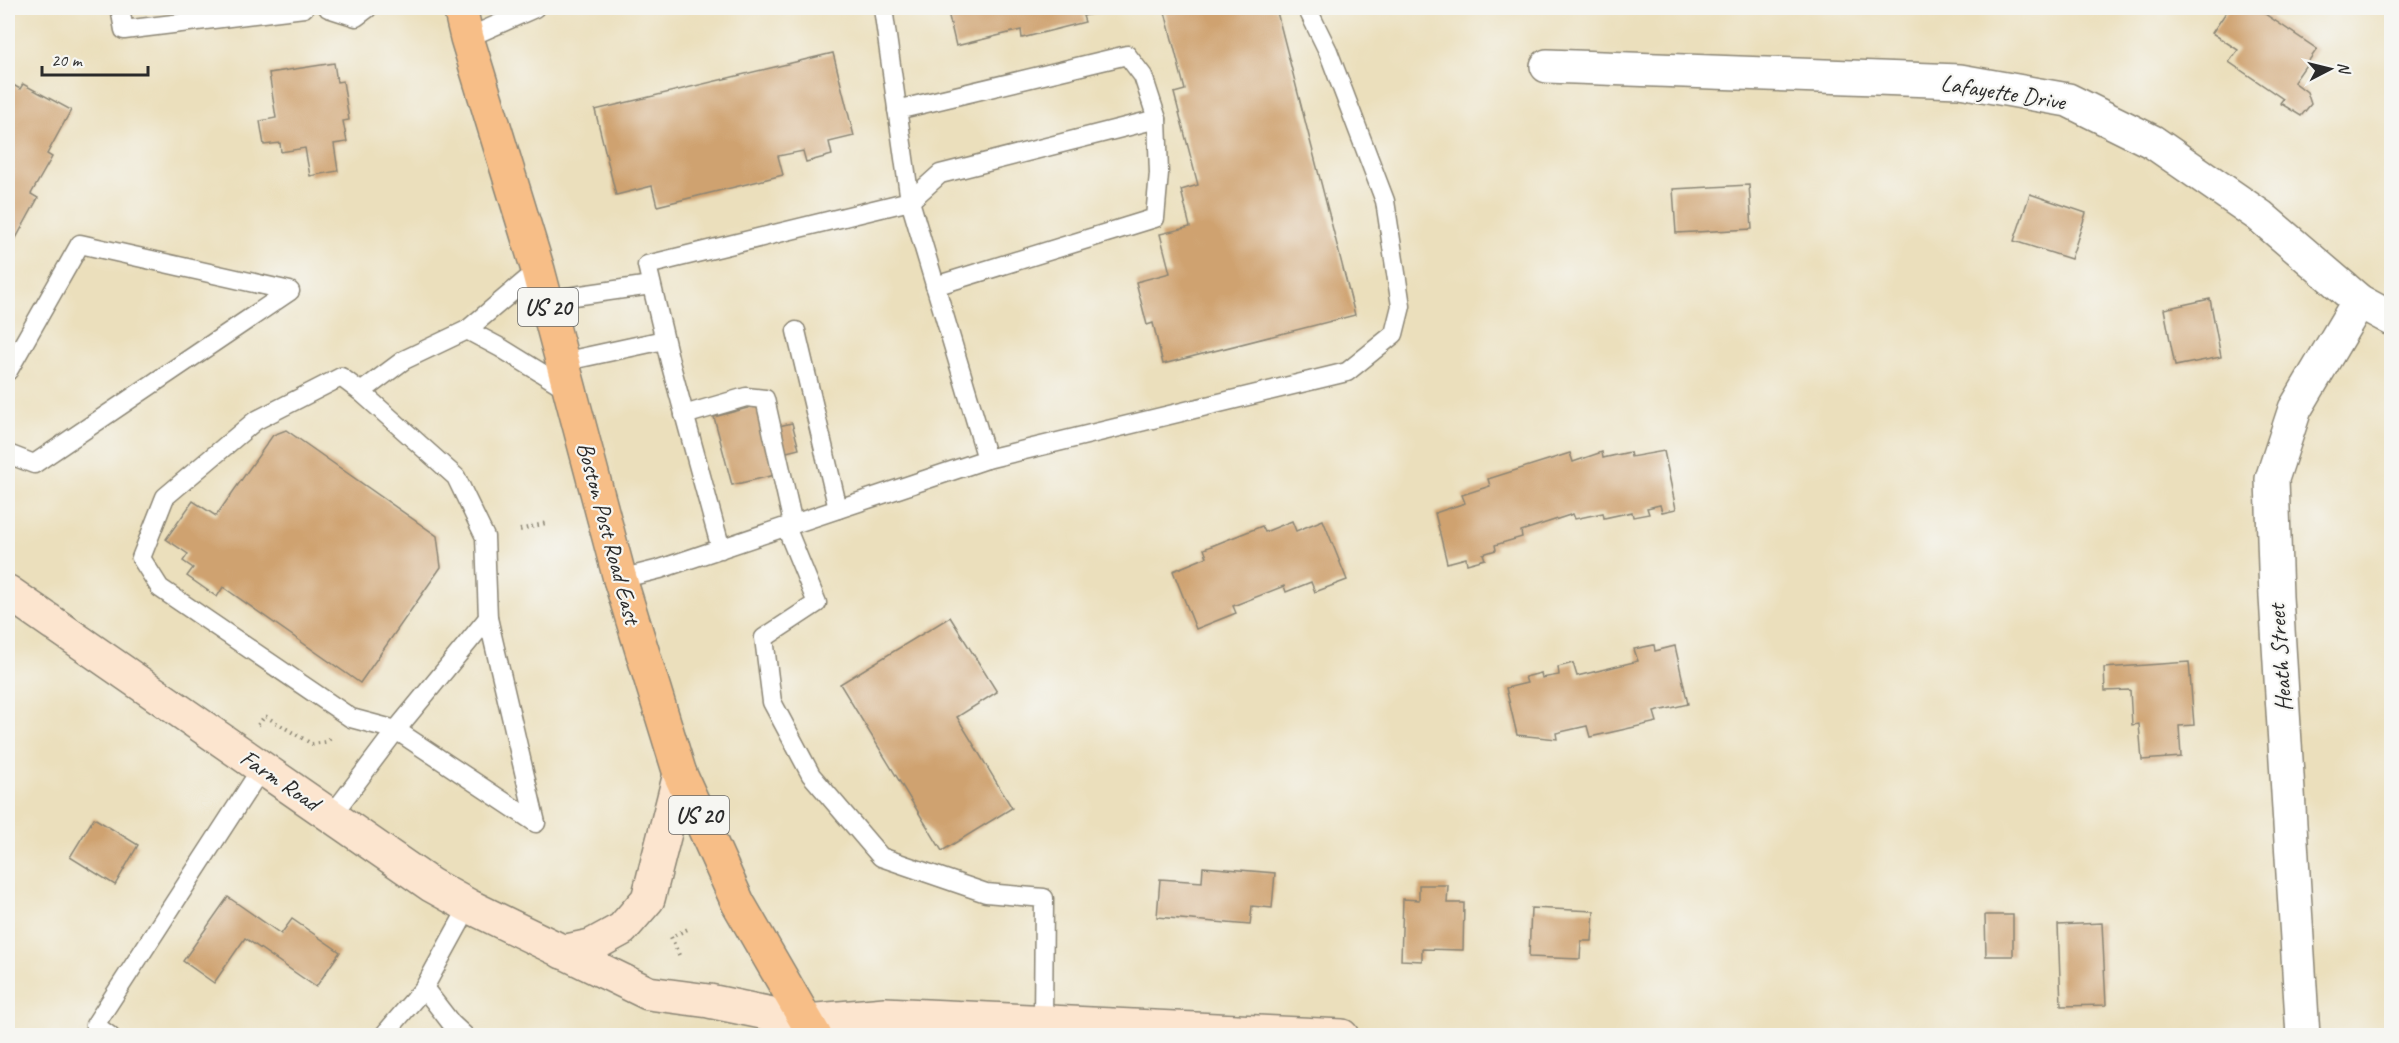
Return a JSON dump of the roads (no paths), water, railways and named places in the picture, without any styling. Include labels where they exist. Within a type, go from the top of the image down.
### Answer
[{"type":"main road","name":"Boston Post Road East","points":[[463,23],[542,285],[620,579],[680,774],[738,903],[811,1028]]},
{"type":"street","name":"Lafayette Drive","points":[[1547,66],[1960,81],[2068,100],[2163,148],[2260,216],[2359,301],[2391,319]]},
{"type":"street","name":"Heath Street","points":[[2303,1035],[2276,597],[2272,479],[2295,409],[2359,301]]},
{"type":"street","name":"Farm Road","points":[[8,592],[431,885],[468,906],[648,993],[709,1001],[811,1028],[885,1014],[1342,1035]]},
{"type":"street","points":[[562,952],[591,946],[622,929],[648,899],[680,774]]},
{"type":"lane","points":[[120,8],[124,30],[304,8]]},
{"type":"lane","points":[[328,8],[356,17],[368,8]]},
{"type":"lane","points":[[463,23],[535,8]]},
{"type":"lane","points":[[883,8],[910,201],[987,459]]},
{"type":"lane","points":[[620,579],[660,569],[987,459],[1347,372],[1394,334],[1401,306],[1385,201],[1328,51],[1307,8]]},
{"type":"lane","points":[[897,110],[1127,55],[1143,76],[1157,119],[1159,173],[1155,218],[935,286]]},
{"type":"lane","points":[[721,549],[664,339],[647,266],[910,201],[940,174],[1157,119]]},
{"type":"lane","points":[[8,371],[80,244],[290,291],[34,464],[8,454]]},
{"type":"lane","points":[[361,392],[404,360],[467,330],[542,285],[651,285]]},
{"type":"lane","points":[[467,330],[501,348],[566,376],[664,339]]},
{"type":"lane","points":[[796,331],[838,509]]},
{"type":"lane","points":[[341,376],[456,477],[485,537],[488,618],[536,823],[396,730],[351,718],[160,588],[141,558],[165,497],[255,421],[341,376]]},
{"type":"lane","points":[[684,415],[746,397],[765,399],[789,526],[817,603],[764,638],[772,702],[812,775],[881,857],[986,892],[1044,898],[1043,1021]]},
{"type":"lane","points":[[333,815],[396,730],[488,618]]},
{"type":"lane","points":[[110,1035],[95,1025],[261,769]]},
{"type":"lane","points":[[383,1035],[424,988],[468,906]]},
{"type":"lane","points":[[424,988],[451,1023],[465,1035]]}]
